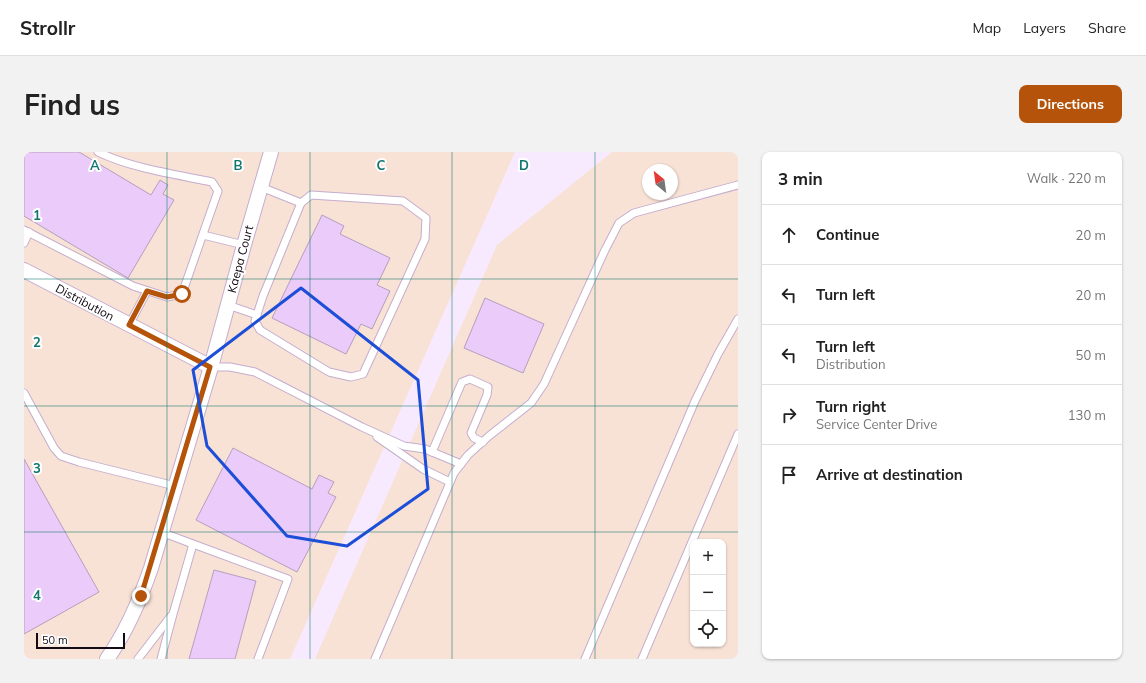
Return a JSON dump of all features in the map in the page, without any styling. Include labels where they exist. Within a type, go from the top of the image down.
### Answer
[{"type":"street","name":"Kaepa Court","points":[[107,659],[129,624],[141,596],[210,367],[271,152]]},
{"type":"street","name":"Distribution","points":[[24,270],[210,367]]},
{"type":"lane","points":[[24,243],[27,231],[133,286],[167,297],[182,294],[218,191],[212,182],[136,167],[98,152]]},
{"type":"lane","points":[[375,659],[454,473],[468,454],[531,404],[544,384],[602,256],[619,223],[634,212],[738,186]]},
{"type":"lane","points":[[260,187],[301,203]]},
{"type":"lane","points":[[311,195],[403,201],[426,218],[425,239],[363,374],[351,377],[329,372],[260,330],[255,320],[263,296],[301,203],[311,195]]},
{"type":"lane","points":[[203,235],[244,245]]},
{"type":"lane","points":[[129,325],[147,291]]},
{"type":"lane","points":[[228,305],[257,315]]},
{"type":"lane","points":[[585,659],[695,400],[718,354],[738,319]]},
{"type":"lane","points":[[210,367],[230,367],[255,372],[362,427],[404,446],[425,449],[461,464]]},
{"type":"lane","points":[[432,452],[462,382],[470,379],[488,387],[487,395],[471,432],[474,438],[483,442]]},
{"type":"lane","points":[[24,393],[54,448],[61,456],[79,462],[175,486]]},
{"type":"lane","points":[[362,427],[423,469],[450,482]]},
{"type":"lane","points":[[642,659],[738,434]]},
{"type":"lane","points":[[161,532],[288,579],[258,659]]},
{"type":"lane","points":[[161,659],[193,544]]},
{"type":"lane","points":[[138,659],[173,614]]},
{"type":"highlighted area","points":[[301,288],[418,380],[428,489],[347,546],[287,536],[207,446],[193,370]]},
{"type":"shaded area","points":[[24,152],[515,152],[290,659],[24,659]]},
{"type":"shaded area","points":[[612,152],[738,152],[738,659],[315,659],[497,245]]},
{"type":"building","points":[[24,152],[79,152],[151,195],[160,180],[168,185],[163,194],[174,200],[128,278],[24,216]]},
{"type":"building","points":[[322,215],[344,226],[340,234],[390,258],[377,285],[390,291],[372,329],[361,324],[346,354],[272,318]]},
{"type":"building","points":[[485,298],[544,324],[523,373],[464,348]]},
{"type":"building","points":[[233,448],[312,489],[319,475],[334,482],[328,493],[336,497],[297,572],[196,520]]},
{"type":"building","points":[[24,459],[99,592],[24,634]]},
{"type":"building","points":[[214,570],[256,581],[235,659],[189,659]]},
{"type":"route","points":[[141,596],[151,568],[210,367],[129,325],[147,291],[167,297],[182,294]]}]
